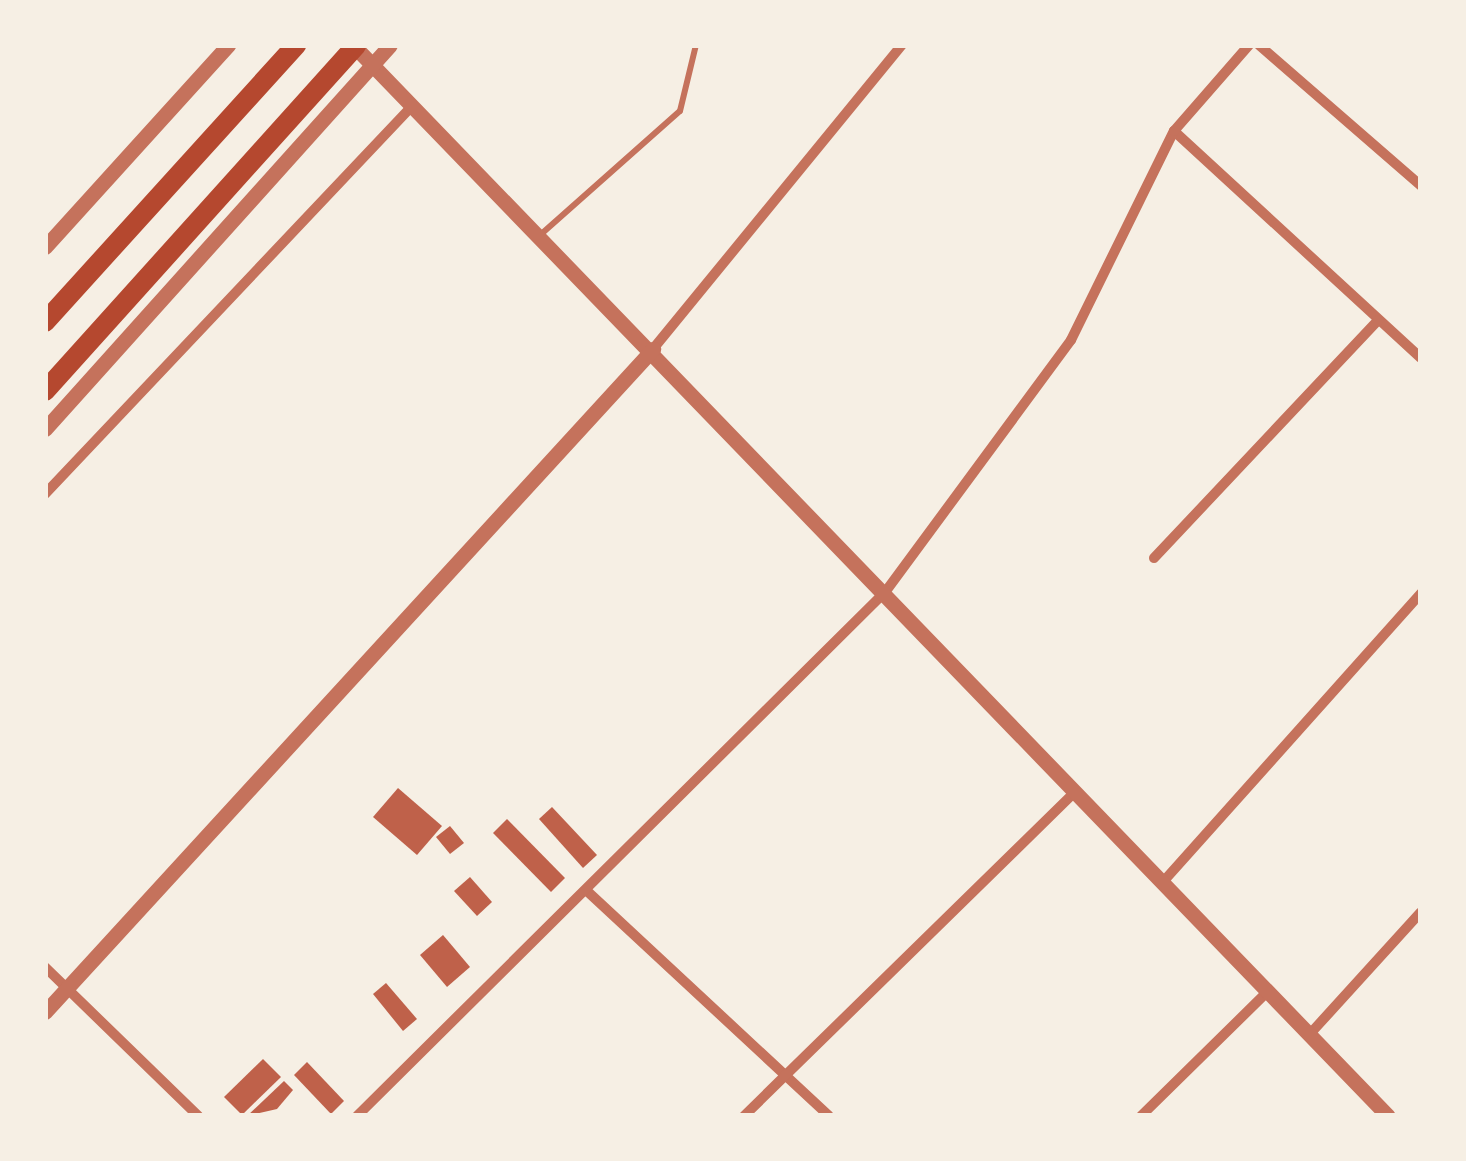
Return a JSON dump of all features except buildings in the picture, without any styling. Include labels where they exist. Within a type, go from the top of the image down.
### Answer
[{"type":"highway","points":[[45,322],[296,45]]},
{"type":"highway","points":[[45,391],[354,45]]},
{"type":"street","points":[[45,247],[228,45]]},
{"type":"street","points":[[354,45],[886,591],[1074,793],[1385,1115]]},
{"type":"street","points":[[45,429],[390,45]]},
{"type":"street","points":[[45,1012],[69,991],[652,349],[902,45]]},
{"type":"street","points":[[356,1116],[886,591],[1071,340],[1174,131],[1249,45]]},
{"type":"street","points":[[1259,45],[1421,186]]},
{"type":"street","points":[[45,494],[412,106]]},
{"type":"street","points":[[1174,131],[1421,358]]},
{"type":"street","points":[[1154,558],[1378,320]]},
{"type":"street","points":[[1162,883],[1421,593]]},
{"type":"street","points":[[744,1116],[1074,793]]},
{"type":"street","points":[[587,890],[829,1116]]},
{"type":"street","points":[[1309,1035],[1421,912]]},
{"type":"street","points":[[45,967],[198,1116]]},
{"type":"street","points":[[1141,1116],[1266,992]]},
{"type":"lane","points":[[538,236],[680,111],[696,45]]}]
